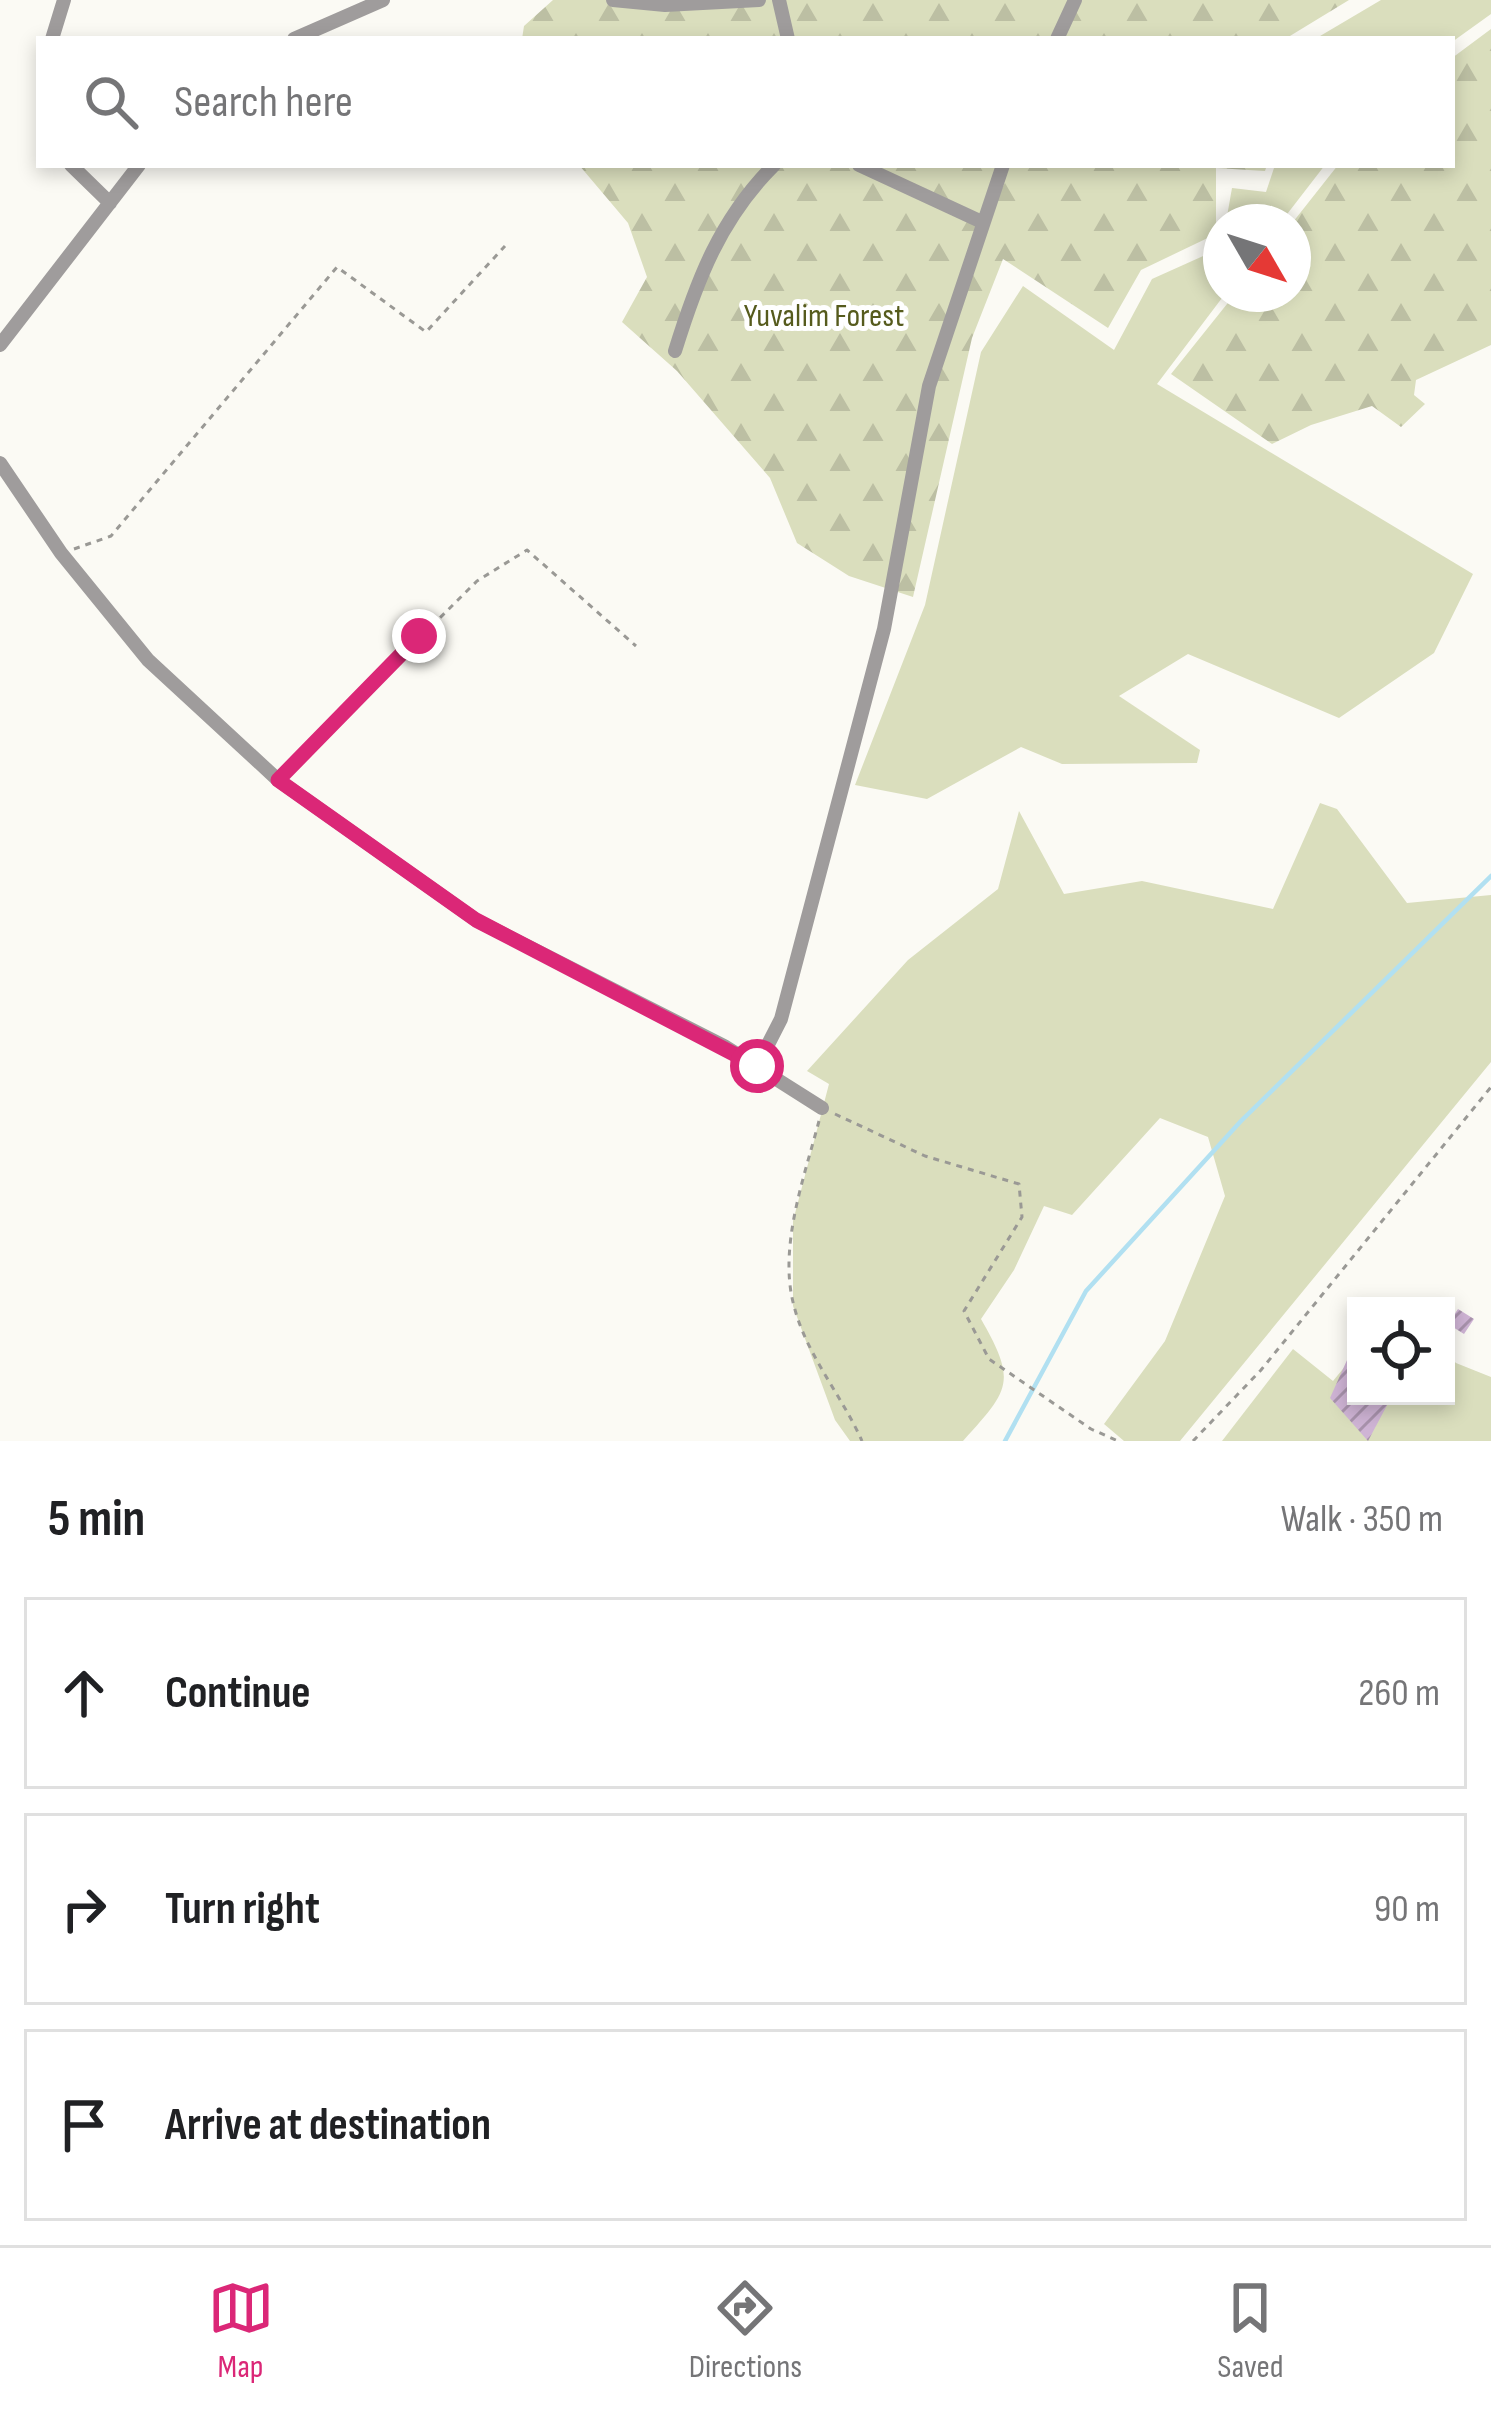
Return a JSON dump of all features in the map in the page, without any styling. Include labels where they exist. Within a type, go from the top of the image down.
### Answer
[{"type":"street","points":[[53,36],[64,0]]},
{"type":"street","points":[[301,36],[383,0]]},
{"type":"street","points":[[613,0],[664,5],[758,0]]},
{"type":"street","points":[[779,0],[787,36]]},
{"type":"street","points":[[1058,36],[1075,0]]},
{"type":"street","points":[[74,168],[110,203]]},
{"type":"street","points":[[0,345],[137,168]]},
{"type":"street","points":[[676,351],[710,249],[734,210],[770,168]]},
{"type":"street","points":[[866,168],[982,221]]},
{"type":"street","points":[[757,1066],[781,1019],[884,629],[929,386],[1002,168]]},
{"type":"street","points":[[0,463],[61,553],[148,660],[278,780],[476,920],[757,1066],[822,1108]]},
{"type":"path","points":[[61,553],[111,536],[337,267],[426,332],[506,246]]},
{"type":"path","points":[[278,780],[332,720],[477,581],[527,550],[636,646]]},
{"type":"path","points":[[1193,1441],[1261,1370],[1491,1087]]},
{"type":"path","points":[[862,1441],[805,1334],[789,1278],[790,1251],[822,1108],[925,1156],[1019,1184],[1022,1216],[964,1311],[989,1358],[1091,1429],[1118,1441]]},
{"type":"green space","points":[[553,0],[1349,0],[1290,36],[522,36],[524,26]]},
{"type":"green space","points":[[1381,0],[1491,0],[1491,14],[1455,40],[1455,36],[1320,36]]},
{"type":"green space","points":[[1491,29],[1491,345],[1416,380],[1414,395],[1425,404],[1401,427],[1372,406],[1311,425],[1272,444],[1171,374],[1221,312],[1311,312],[1311,204],[1307,204],[1336,168],[1455,168],[1455,56]]},
{"type":"green space","name":"Yuvalim Forest","points":[[582,168],[1216,168],[1216,204],[1203,204],[1203,240],[1141,270],[1108,328],[1003,259],[972,338],[913,597],[849,576],[797,543],[770,478],[677,371],[622,322],[647,277],[628,223]]},
{"type":"green space","points":[[1274,168],[1323,168],[1295,204],[1229,204],[1232,188],[1266,192]]},
{"type":"green space","points":[[1203,256],[1203,312],[1211,312],[1157,384],[1473,574],[1434,653],[1339,718],[1188,654],[1119,696],[1200,750],[1197,763],[1062,764],[1021,747],[927,799],[855,785],[925,605],[981,352],[1023,286],[1114,350],[1152,279]]},
{"type":"green space","points":[[1320,803],[1337,809],[1407,903],[1491,895],[1491,1062],[1180,1441],[1124,1441],[1104,1424],[1165,1341],[1225,1196],[1208,1137],[1160,1118],[1072,1215],[1044,1206],[1014,1270],[981,1319],[1000,1357],[1003,1384],[991,1409],[963,1441],[850,1441],[835,1420],[793,1306],[793,1221],[829,1084],[807,1071],[908,960],[998,889],[1019,811],[1064,894],[1142,881],[1273,909]]},
{"type":"green space","points":[[1293,1349],[1333,1381],[1347,1364],[1347,1405],[1455,1405],[1455,1362],[1491,1377],[1491,1441],[1222,1441]]},
{"type":"building","points":[[1458,1309],[1474,1319],[1464,1334],[1455,1328]]},
{"type":"building","points":[[1347,1360],[1347,1405],[1387,1405],[1368,1441],[1330,1398]]},
{"type":"waterway","points":[[1005,1441],[1086,1291],[1241,1121],[1491,876]]},
{"type":"route","points":[[419,636],[278,780],[476,920],[757,1066]]}]
